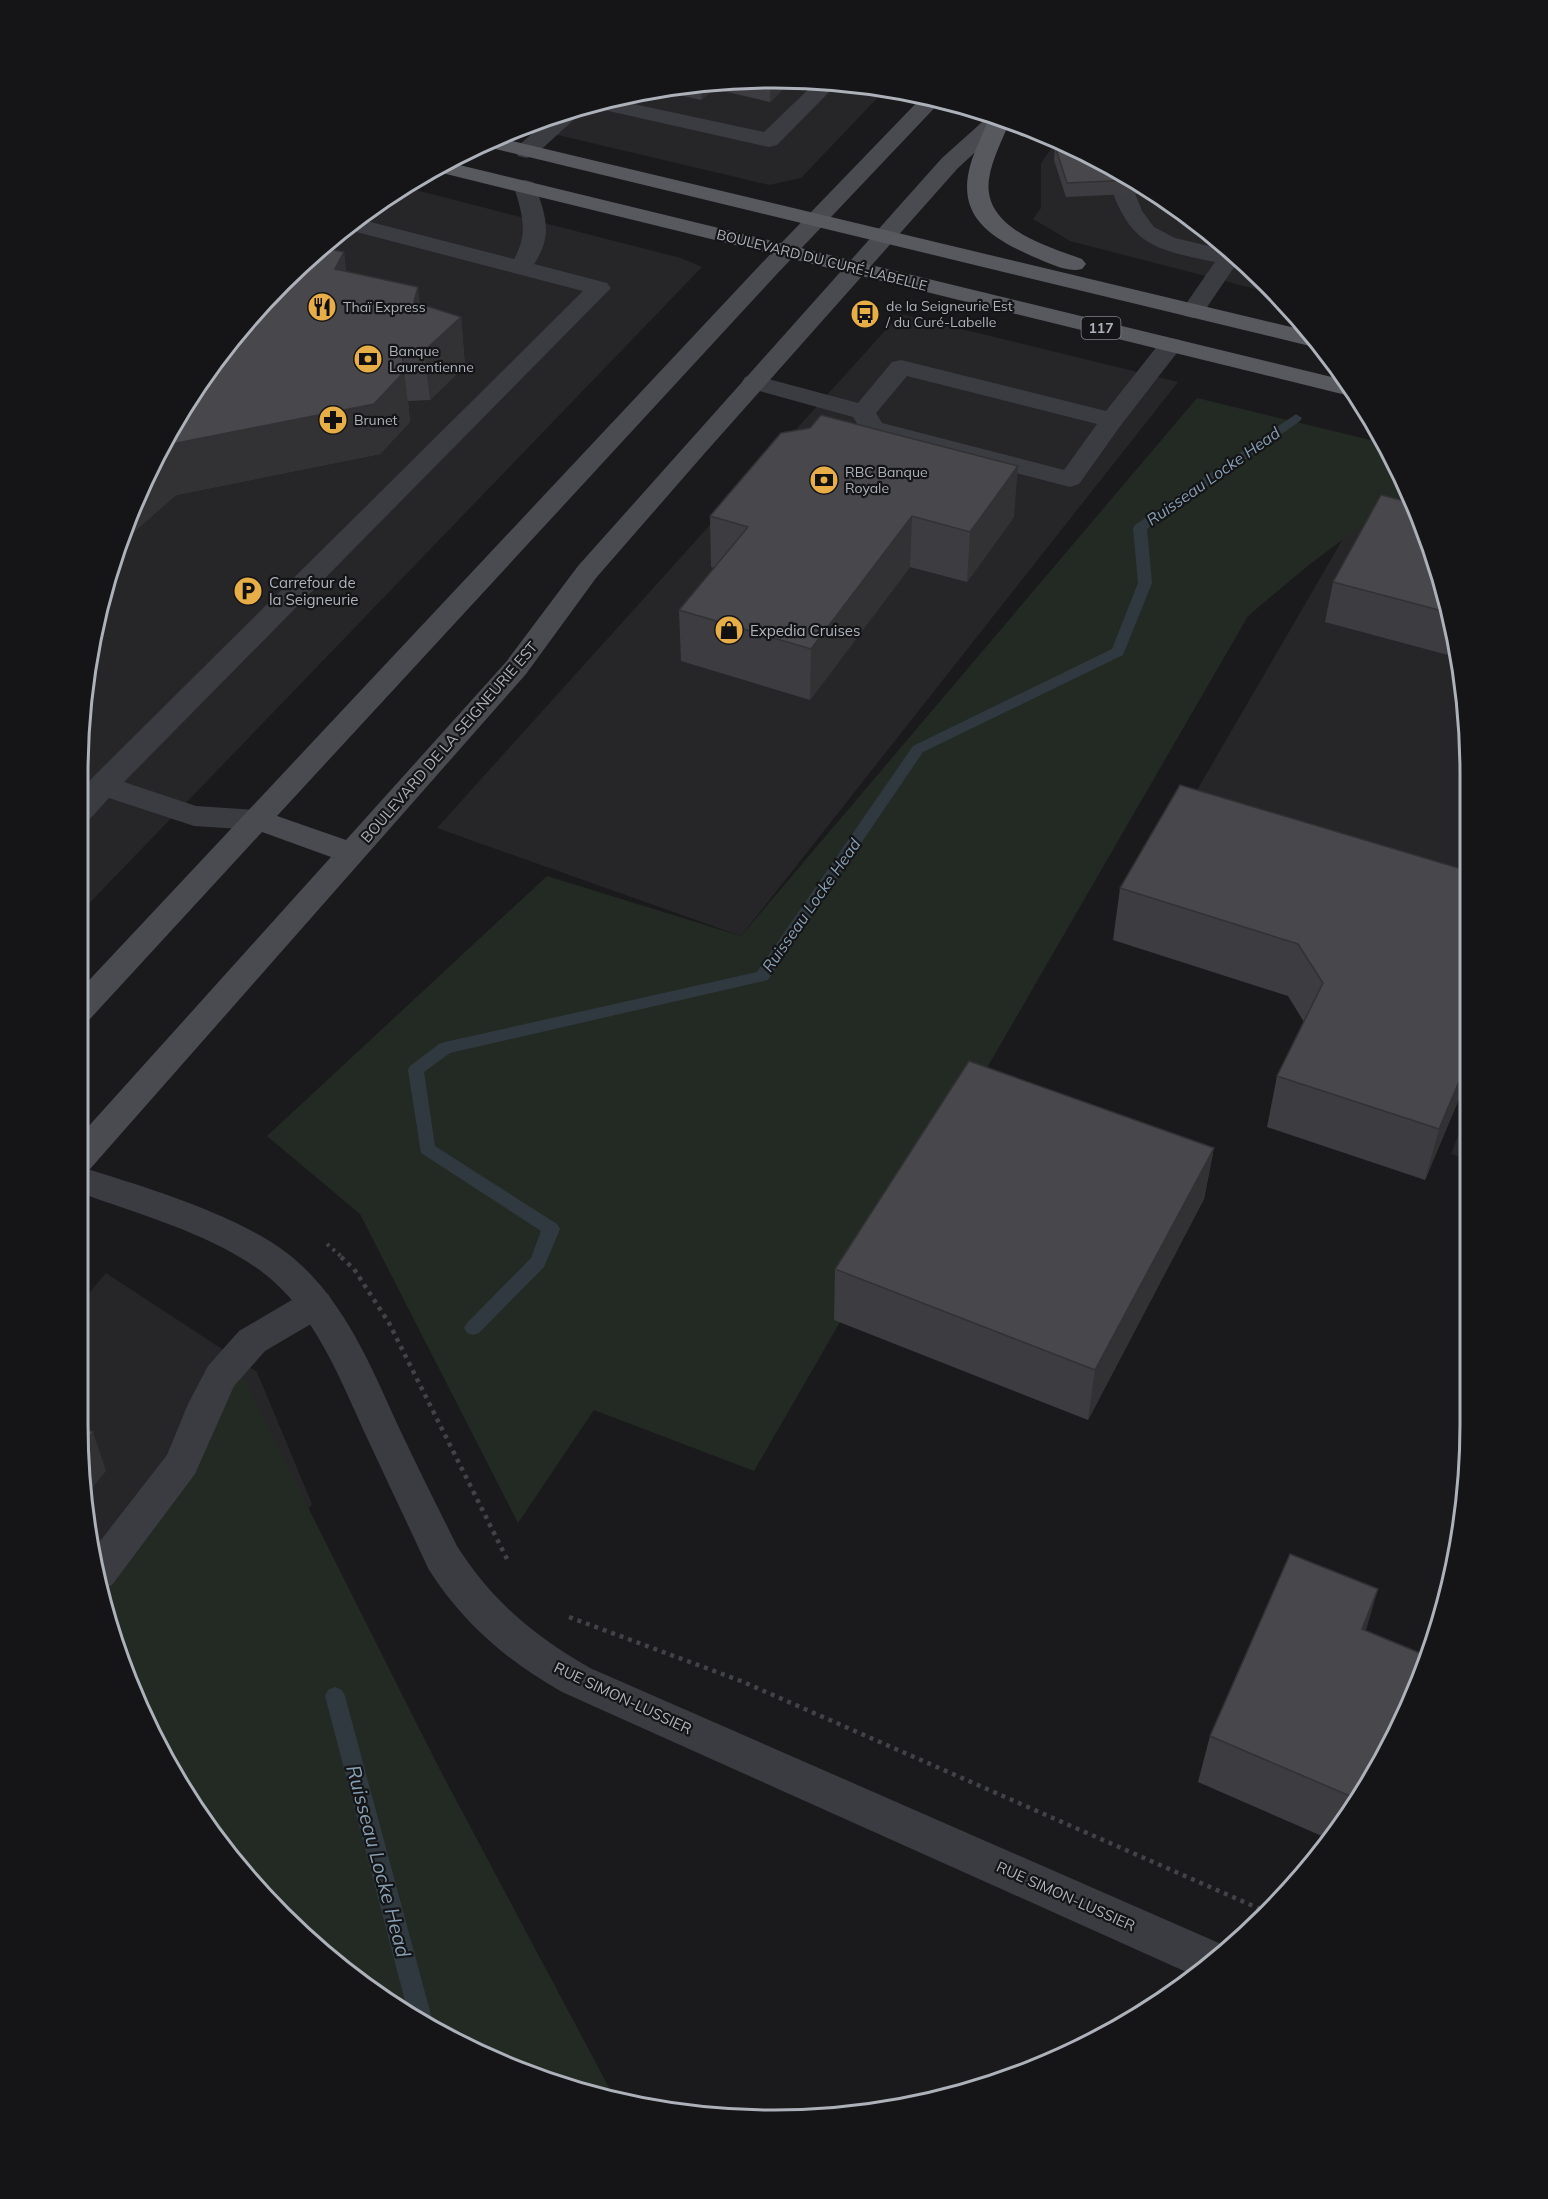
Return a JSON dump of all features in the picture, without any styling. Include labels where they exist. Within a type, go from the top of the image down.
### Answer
[{"type":"main road","points":[[88,1001],[786,250],[925,106]]},
{"type":"main road","name":"BOULEVARD DE LA SEIGNEURIE EST","points":[[88,1149],[516,668],[587,572],[754,382],[950,163],[993,125]]},
{"type":"main road","points":[[997,126],[978,178],[976,191],[981,206],[995,225],[1028,247],[1193,311]]},
{"type":"main road","points":[[503,145],[1301,337]]},
{"type":"main road","name":"BOULEVARD DU CURÉ-LABELLE","points":[[451,169],[1339,386]]},
{"type":"main road","points":[[257,820],[352,853]]},
{"type":"street","points":[[618,107],[769,140],[820,90]]},
{"type":"street","points":[[526,151],[555,125]]},
{"type":"street","points":[[1120,182],[1132,213],[1144,231],[1174,244],[1220,254]]},
{"type":"street","points":[[520,268],[532,252],[537,236],[525,187]]},
{"type":"street","points":[[88,802],[102,785],[599,288],[362,227]]},
{"type":"street","points":[[1193,311],[1229,262]]},
{"type":"street","points":[[754,382],[863,412],[872,428],[1070,479],[1112,420],[1171,345]]},
{"type":"street","points":[[863,412],[901,367],[1112,420]]},
{"type":"street","points":[[102,785],[194,816],[257,820]]},
{"type":"street","name":"RUE SIMON-LUSSIER","points":[[88,1183],[182,1216],[240,1242],[273,1262],[293,1278],[315,1304],[338,1339],[443,1558],[457,1582],[475,1606],[518,1644],[576,1680],[1204,1958]]},
{"type":"street","points":[[104,1566],[182,1463],[206,1404],[221,1376],[252,1341],[315,1304]]},
{"type":"path","points":[[572,1618],[741,1681],[1260,1909]]},
{"type":"shaded area","points":[[774,88],[879,97],[801,178],[769,185],[539,131],[597,112],[685,94]]},
{"type":"shaded area","points":[[1052,148],[1117,180],[1191,230],[1260,290],[1070,241],[1033,219],[1041,208],[1041,163]]},
{"type":"shaded area","name":"Carrefour de la Seigneurie","points":[[415,190],[681,258],[702,267],[88,905],[88,774],[94,685],[112,597],[125,554],[159,471],[180,431],[230,357],[289,289],[357,230]]},
{"type":"shaded area","points":[[900,314],[1178,382],[741,936],[437,828]]},
{"type":"shaded area","points":[[1197,398],[1373,441],[1400,495],[1310,564],[1248,616],[754,1471],[594,1410],[518,1523],[360,1214],[267,1136],[547,876],[741,936]]},
{"type":"shaded area","points":[[1386,465],[1423,554],[1446,640],[1454,685],[1458,729],[1460,874],[1193,797]]},
{"type":"shaded area","points":[[1460,1131],[1460,1157],[1451,1154]]},
{"type":"shaded area","points":[[106,1273],[257,1372],[312,1504],[154,1716],[125,1645],[112,1602],[94,1514],[88,1425],[88,1294]]},
{"type":"shaded area","points":[[240,1372],[438,1766],[610,2090],[554,2074],[512,2058],[431,2019],[357,1969],[289,1910],[230,1842],[180,1768],[159,1728],[125,1645],[101,1554]]},
{"type":"building","points":[[1056,150],[1118,181],[1067,183]]},
{"type":"building","points":[[333,250],[344,252],[335,269],[418,287],[414,302],[461,317],[424,351],[402,351],[404,372],[374,404],[173,444],[204,393],[230,357],[289,289]]},
{"type":"building","points":[[821,415],[1018,466],[970,532],[912,516],[811,649],[679,610],[748,527],[710,516],[781,433],[810,428]]},
{"type":"building","points":[[1381,495],[1402,500],[1423,554],[1439,610],[1333,582]]},
{"type":"building","points":[[1180,785],[1460,869],[1460,1079],[1439,1129],[1277,1076],[1323,983],[1298,944],[1120,888]]},
{"type":"building","points":[[969,1061],[1214,1148],[1095,1370],[835,1269]]},
{"type":"building","points":[[1290,1554],[1378,1589],[1362,1629],[1420,1653],[1389,1728],[1350,1796],[1210,1736]]},
{"type":"waterway","name":"Ruisseau Locke Head","points":[[473,1328],[538,1262],[551,1229],[427,1149],[416,1070],[445,1048],[762,976],[918,749],[1118,652],[1145,583],[1140,528],[1296,418]]},
{"type":"waterway","name":"Ruisseau Locke Head","points":[[335,1696],[419,2012]]},
{"type":"place","name":"Thaï Express","points":[[322,307]]},
{"type":"place","name":"de la Seigneurie Est / du Curé-Labelle","points":[[865,314]]},
{"type":"place","name":"Banque Laurentienne","points":[[368,359]]},
{"type":"place","name":"Brunet","points":[[333,420]]},
{"type":"place","name":"RBC Banque Royale","points":[[824,480]]},
{"type":"place","name":"Carrefour de la Seigneurie","points":[[248,591]]},
{"type":"place","name":"Expedia Cruises","points":[[729,630]]}]
